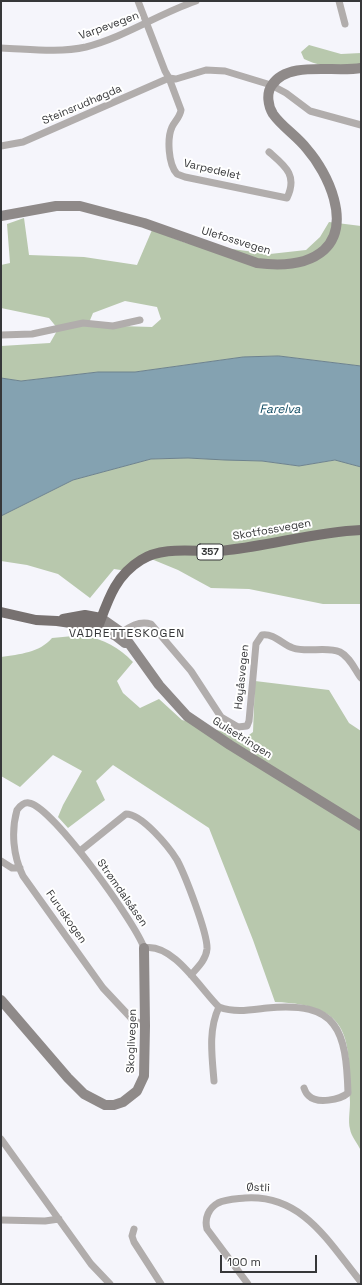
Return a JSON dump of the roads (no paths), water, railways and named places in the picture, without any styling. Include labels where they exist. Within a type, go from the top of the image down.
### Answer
[{"type":"main road","name":"Skotfossvegen","points":[[100,623],[110,593],[119,579],[134,565],[148,556],[164,552],[226,550],[310,535],[361,530]]},
{"type":"main road","points":[[1,612],[36,620],[100,623]]},
{"type":"street","name":"Varpedelet","points":[[138,1],[169,78],[180,110],[180,115],[172,127],[170,138],[173,164],[177,174],[192,179],[288,198],[292,187],[289,173],[269,152]]},
{"type":"street","name":"Varpevegen","points":[[1,48],[44,50],[78,48],[102,42],[147,24],[176,9],[196,1]]},
{"type":"street","points":[[339,1],[345,24]]},
{"type":"street","points":[[271,86],[281,76],[295,70],[334,71],[361,68]]},
{"type":"street","points":[[169,78],[176,79],[206,70],[217,69],[271,86],[286,93],[310,112],[361,125]]},
{"type":"street","name":"Steinsrudhøgda","points":[[1,146],[23,142],[169,78]]},
{"type":"street","name":"Ulefossvegen","points":[[1,216],[56,206],[80,206],[144,223],[257,263],[270,265],[289,264],[314,258],[328,246],[336,232],[337,220],[335,205],[323,174],[313,156],[277,118],[270,108],[268,95],[271,86]]},
{"type":"street","points":[[1,335],[32,334],[83,323],[121,325],[140,320]]},
{"type":"street","name":"Gulsetringen","points":[[100,623],[119,634],[131,647],[168,696],[188,716],[209,732],[361,826]]},
{"type":"street","name":"Høyåsvegen","points":[[119,634],[139,623],[148,623],[154,626],[191,671],[221,717],[238,727],[247,726],[249,721],[256,644],[257,640],[262,635],[270,636],[286,645],[300,650],[338,651],[349,660],[361,678]]},
{"type":"street","name":"Strømdalsåsen","points":[[25,803],[34,804],[46,813],[80,851],[133,926],[144,948]]},
{"type":"street","name":"Furuskogen","points":[[25,803],[17,810],[15,824],[15,849],[20,868],[29,885],[103,988],[133,1020],[145,1026]]},
{"type":"street","points":[[80,851],[126,814],[132,814],[141,820],[163,843],[180,867],[206,938],[206,953],[203,960],[191,975]]},
{"type":"street","points":[[1,861],[12,868],[20,868]]},
{"type":"street","points":[[144,948],[153,947],[162,950],[191,975],[219,1007],[240,1011],[281,1007],[299,1007],[312,1010],[329,1020],[340,1034],[345,1049],[348,1093],[335,1099],[316,1100],[308,1096],[304,1088]]},
{"type":"street","name":"Skoglivegen","points":[[1,1000],[73,1084],[90,1098],[105,1105],[114,1105],[123,1102],[133,1095],[140,1087],[144,1069],[144,948]]},
{"type":"street","points":[[214,1081],[212,1029],[219,1007]]},
{"type":"street","points":[[1,1138],[91,1264],[110,1284]]},
{"type":"street","name":"Østli","points":[[248,1284],[207,1229],[206,1220],[210,1210],[223,1201],[262,1198],[275,1200],[294,1208],[314,1225],[361,1282]]},
{"type":"street","points":[[4,1220],[45,1221],[59,1219]]},
{"type":"street","points":[[134,1229],[132,1236],[134,1242],[161,1284]]},
{"type":"water","name":"Farelva","points":[[279,356],[361,366],[361,467],[335,460],[299,466],[262,461],[188,458],[151,459],[73,480],[1,516],[1,378],[21,381],[98,372],[135,372],[243,357]]},
{"type":"district","name":"VADRETTESKOGEN","points":[[127,634]]}]
